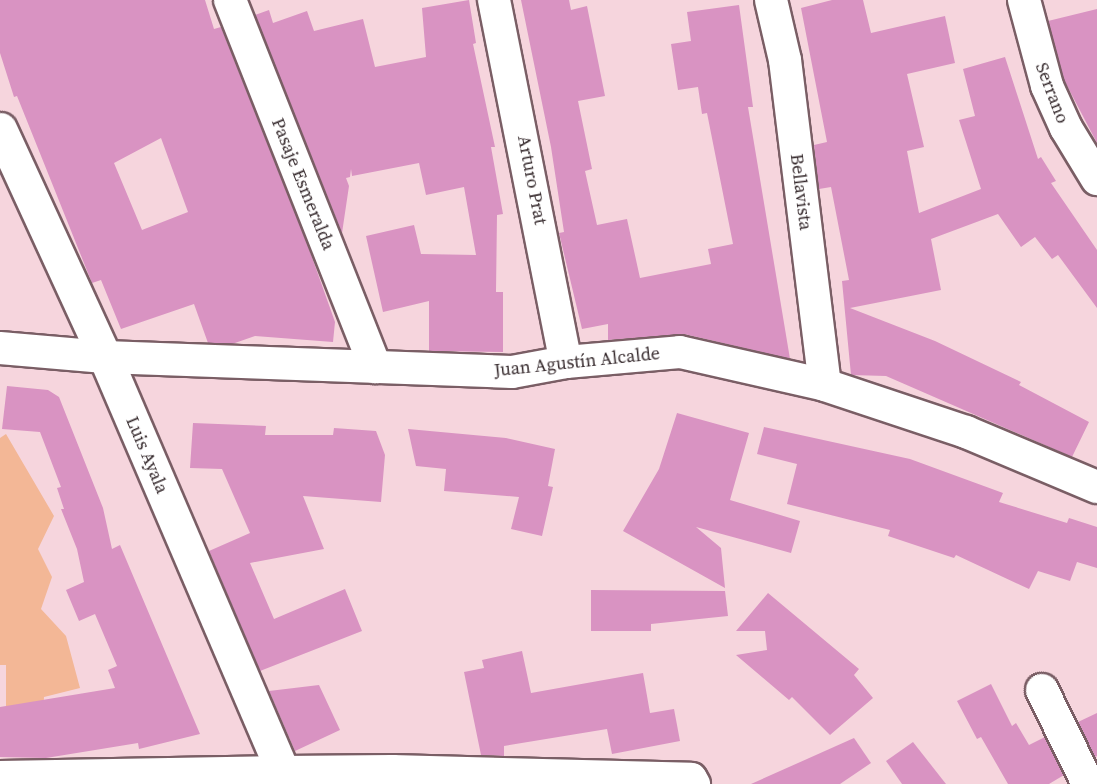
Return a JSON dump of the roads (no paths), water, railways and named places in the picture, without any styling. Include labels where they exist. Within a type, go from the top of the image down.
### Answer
[{"type":"street","name":"Pasaje Esmeralda","points":[[230,0],[375,367]]},
{"type":"street","name":"Arturo Prat","points":[[494,0],[566,362]]},
{"type":"street","name":"Bellavista","points":[[771,0],[785,60],[825,385]]},
{"type":"street","name":"Serrano","points":[[1024,0],[1047,86],[1066,128],[1097,179]]},
{"type":"street","name":"Luis Ayala","points":[[0,129],[105,357],[285,778]]},
{"type":"street","name":"Juan Agustín Alcalde","points":[[0,348],[105,357],[512,372],[566,362],[680,352],[825,385],[966,432],[1097,488]]},
{"type":"street","points":[[1042,690],[1088,784]]},
{"type":"street","points":[[0,777],[691,779],[694,784]]}]
